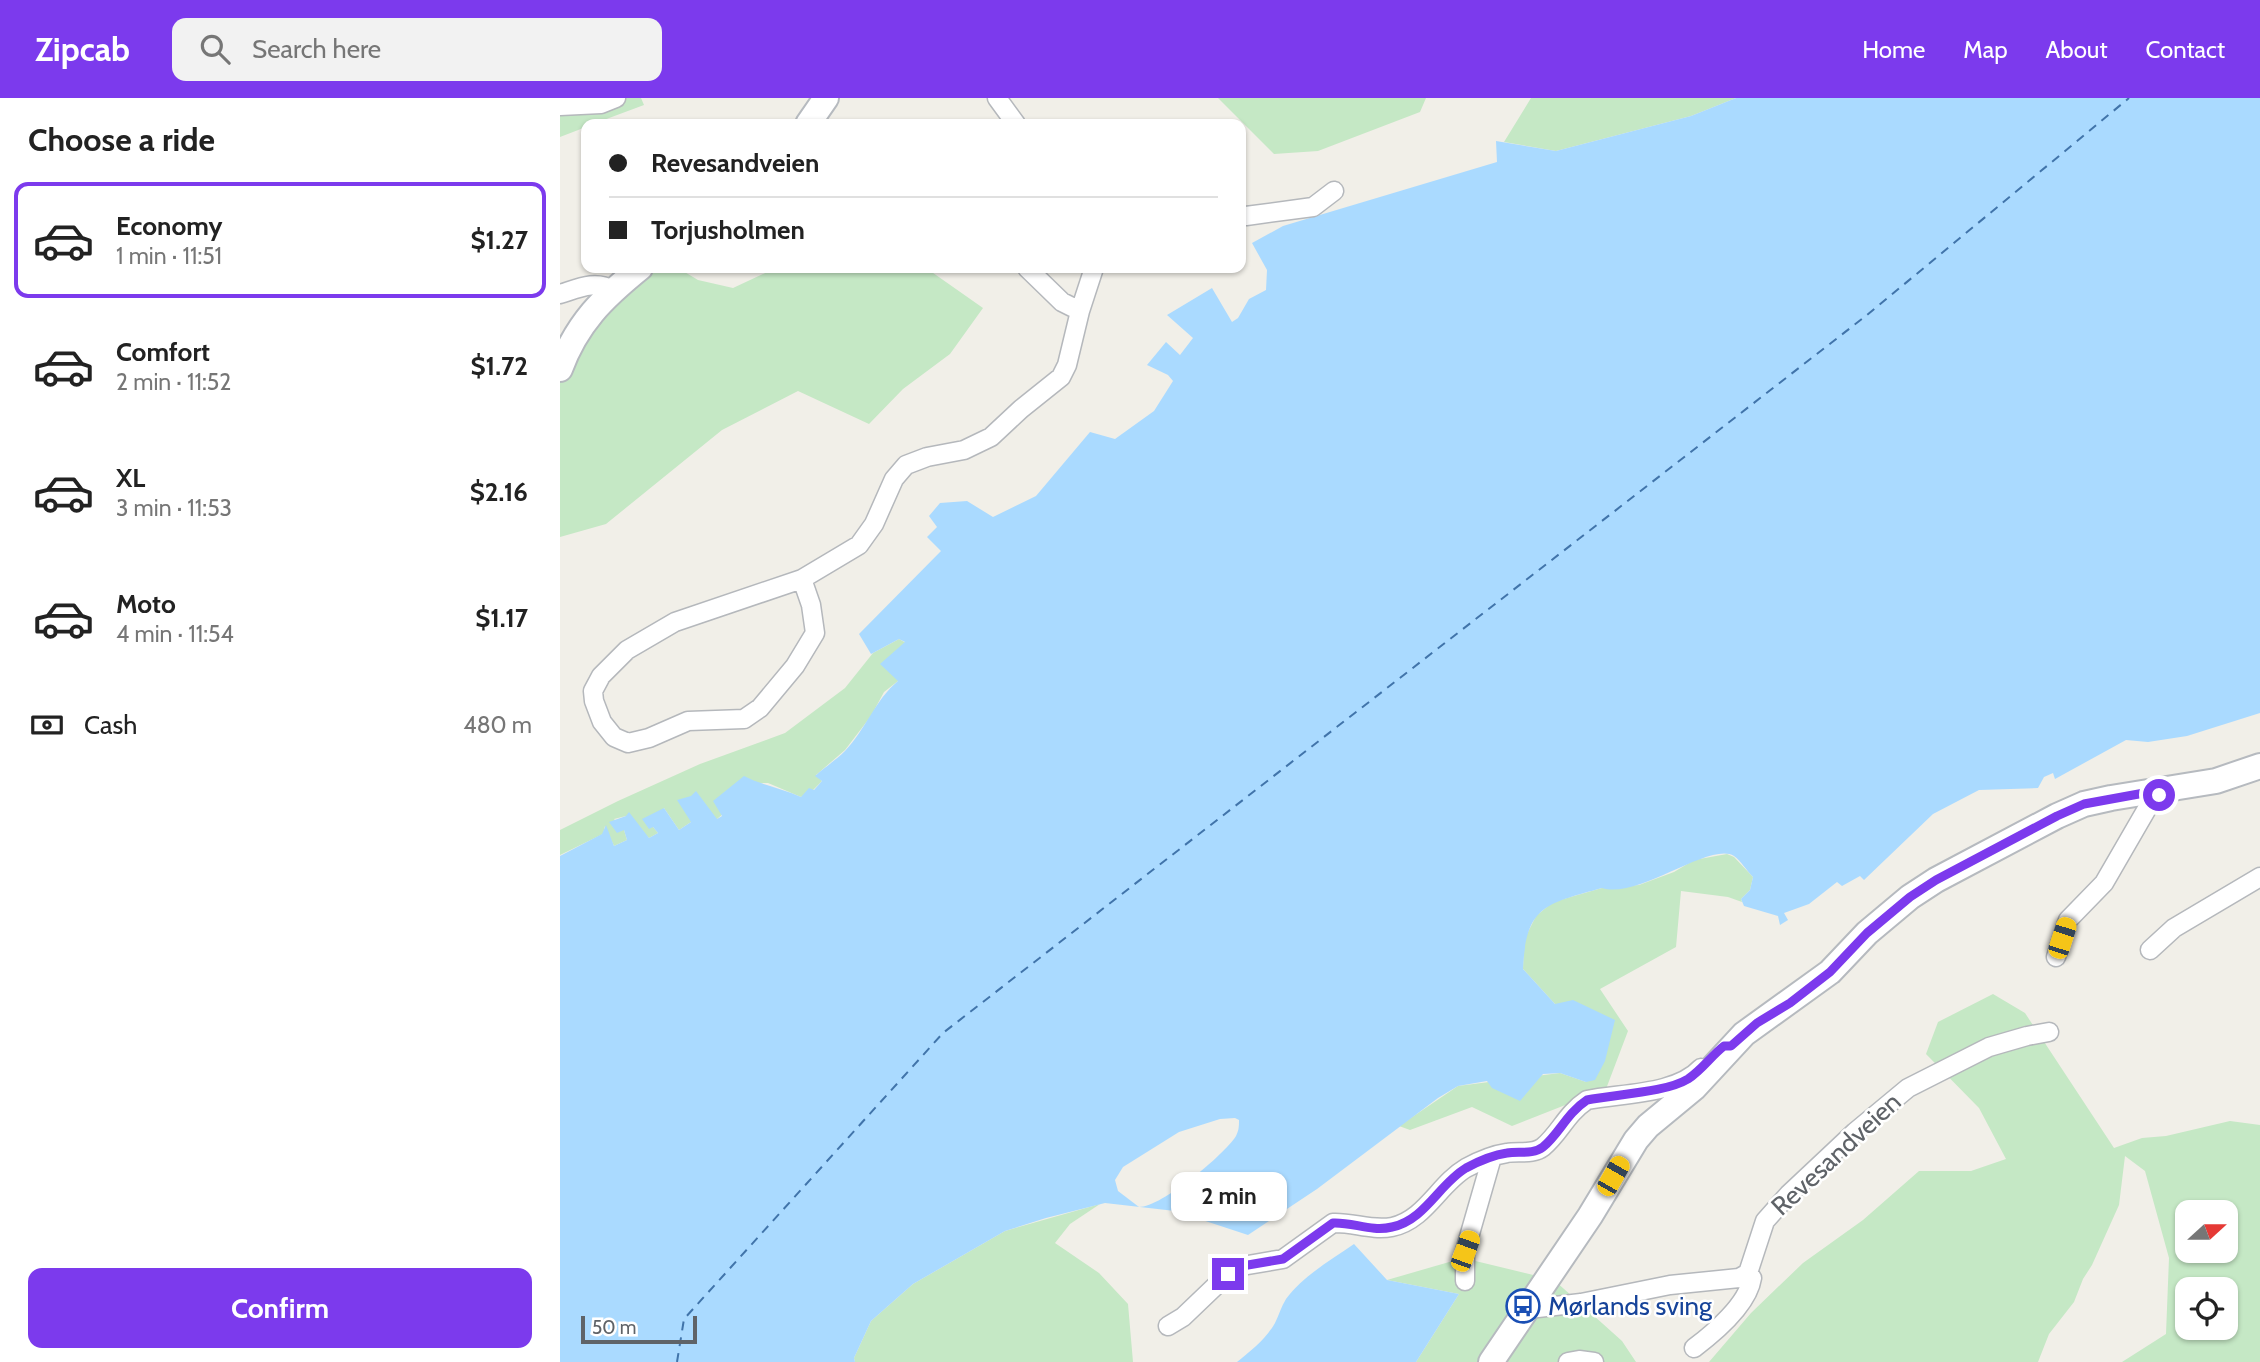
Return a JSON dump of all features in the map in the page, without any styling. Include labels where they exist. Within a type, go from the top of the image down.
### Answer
[{"type":"main road","points":[[811,119],[826,98]]},
{"type":"main road","points":[[560,369],[567,349],[589,314],[634,273]]},
{"type":"main road","points":[[1491,1362],[1529,1309],[1636,1140],[1648,1126],[1694,1088],[1731,1046],[1757,1023],[1790,1003],[1830,972],[1867,933],[1910,897],[1936,880],[2084,804],[2216,781],[2260,766]]},
{"type":"street","points":[[560,106],[601,104],[616,98]]},
{"type":"street","points":[[997,98],[1012,119]]},
{"type":"street","points":[[1246,214],[1313,207],[1334,191]]},
{"type":"street","points":[[1032,273],[1062,302],[1080,311]]},
{"type":"street","points":[[802,579],[811,605],[815,633],[795,666],[760,708],[744,719],[688,721],[649,738],[628,743],[614,737],[603,722],[594,701],[593,691],[601,676],[627,650],[675,622],[802,579],[859,545],[874,524],[894,479],[906,465],[927,457],[964,450],[991,438],[1021,409],[1061,377],[1067,365],[1092,273]]},
{"type":"street","points":[[560,294],[589,285],[603,284],[614,290]]},
{"type":"street","points":[[2056,957],[2068,920],[2104,883],[2148,807],[2166,789]]},
{"type":"street","points":[[2150,950],[2174,928],[2259,881]]},
{"type":"street","name":"Revesandveien","points":[[1694,1348],[1710,1336],[1743,1301],[1751,1286],[1752,1278],[1748,1273],[1765,1221],[1789,1194],[1846,1141],[1908,1088],[1989,1047],[2027,1035],[2049,1032]]},
{"type":"street","points":[[1168,1326],[1183,1317],[1228,1274],[1242,1266],[1283,1259],[1333,1223],[1374,1229],[1406,1223],[1463,1170],[1492,1157],[1507,1153],[1533,1152],[1542,1148],[1563,1121],[1587,1100],[1670,1087],[1697,1073],[1724,1046],[1731,1046]]},
{"type":"street","points":[[1465,1281],[1465,1251],[1492,1157]]},
{"type":"street","points":[[1529,1309],[1581,1303],[1670,1285],[1738,1279],[1748,1273]]},
{"type":"street","points":[[1568,1362],[1594,1362]]},
{"type":"green space","points":[[560,98],[641,98],[644,105],[606,119],[581,119],[581,129],[560,137]]},
{"type":"green space","points":[[1218,98],[1426,98],[1420,112],[1318,151],[1274,154],[1246,126],[1246,119],[1239,119]]},
{"type":"green space","points":[[1531,98],[1736,98],[1691,116],[1556,151],[1504,142]]},
{"type":"green space","points":[[641,273],[686,273],[698,280],[733,288],[765,273],[933,273],[983,308],[950,354],[903,389],[869,424],[798,391],[722,430],[606,524],[560,537],[560,370]]},
{"type":"green space","points":[[899,639],[906,643],[898,681],[884,692],[871,716],[845,750],[816,775],[822,781],[813,790],[801,797],[768,783],[758,783],[716,820],[691,822],[679,830],[664,808],[653,827],[658,833],[649,838],[626,816],[614,819],[624,830],[627,840],[614,846],[605,826],[603,834],[560,855],[560,830],[700,764],[785,733],[845,688],[873,653]]},
{"type":"green space","points":[[1727,854],[1734,857],[1753,877],[1750,890],[1741,899],[1742,902],[1728,897],[1681,891],[1676,947],[1600,989],[1628,1031],[1606,1089],[1512,1126],[1472,1107],[1410,1130],[1399,1126],[1458,1086],[1560,1073],[1586,1082],[1555,1004],[1523,969],[1524,940],[1536,916],[1553,902],[1602,888],[1639,885],[1674,872],[1694,860]]},
{"type":"green space","points":[[1993,994],[2025,1013],[2114,1148],[2142,1138],[2166,1136],[2230,1121],[2260,1125],[2260,1362],[2122,1362],[2166,1334],[2169,1258],[2145,1171],[2125,1156],[2119,1205],[2074,1302],[2049,1334],[2038,1362],[1709,1362],[1751,1313],[1803,1263],[1863,1220],[1919,1171],[1971,1171],[2006,1159],[1979,1108],[1926,1054],[1938,1022]]},
{"type":"green space","points":[[1100,1204],[1070,1224],[1055,1243],[1099,1273],[1128,1304],[1133,1362],[855,1362],[854,1358],[871,1321],[913,1284],[1005,1231]]},
{"type":"green space","points":[[1463,1258],[1554,1280],[1622,1341],[1636,1362],[1416,1362],[1459,1294],[1387,1280]]},
{"type":"water","points":[[1736,98],[2260,98],[2260,713],[2187,736],[2148,742],[2126,740],[2055,779],[2053,773],[2044,777],[2038,788],[1979,790],[1933,814],[1864,880],[1860,876],[1842,886],[1837,882],[1809,904],[1784,913],[1788,920],[1780,925],[1778,916],[1744,906],[1741,899],[1750,890],[1753,877],[1734,856],[1723,854],[1708,856],[1634,886],[1602,888],[1553,904],[1535,919],[1529,932],[1523,969],[1555,1004],[1573,1000],[1615,1020],[1605,1061],[1595,1080],[1586,1082],[1560,1073],[1543,1074],[1520,1101],[1492,1088],[1487,1081],[1458,1086],[1438,1098],[1317,1189],[1248,1235],[1175,1211],[1139,1207],[1105,1203],[1005,1231],[913,1284],[871,1321],[854,1358],[855,1362],[560,1362],[560,856],[602,834],[606,825],[614,846],[627,840],[624,830],[617,833],[609,822],[626,816],[629,812],[649,838],[658,833],[653,827],[649,829],[642,819],[664,808],[679,830],[691,822],[677,800],[691,796],[696,791],[717,819],[722,816],[713,801],[744,776],[801,797],[809,788],[814,790],[822,781],[815,776],[845,751],[883,697],[898,681],[880,664],[905,642],[899,639],[871,654],[859,634],[941,551],[927,537],[937,527],[929,516],[940,503],[967,501],[993,517],[1036,496],[1090,432],[1115,439],[1154,411],[1173,381],[1168,375],[1147,365],[1166,342],[1180,355],[1193,338],[1167,315],[1212,288],[1232,322],[1238,318],[1249,299],[1266,290],[1267,270],[1252,243],[1283,226],[1497,162],[1496,141],[1556,151],[1691,116]],"holes":[[[1220,1119],[1239,1120],[1237,1134],[1229,1145],[1206,1167],[1162,1199],[1139,1207],[1118,1191],[1115,1180],[1123,1167],[1179,1132]]]},
{"type":"water","points":[[1354,1244],[1387,1280],[1459,1294],[1416,1362],[1237,1362],[1267,1334],[1293,1291],[1318,1269]]},
{"type":"ferry route","points":[[677,1362],[684,1319],[943,1033],[1867,315],[2129,98]]},
{"type":"place","name":"Mørlands sving","points":[[1523,1306]]},
{"type":"route","points":[[1228,1274],[1242,1266],[1255,1266],[1283,1259],[1333,1223],[1374,1229],[1406,1223],[1446,1184],[1480,1160],[1507,1153],[1533,1152],[1542,1148],[1563,1121],[1587,1100],[1670,1087],[1685,1081],[1697,1073],[1716,1052],[1724,1046],[1731,1046],[1757,1023],[1790,1003],[1830,972],[1867,933],[1910,897],[1936,880],[2084,804],[2166,789],[2159,795]]}]
